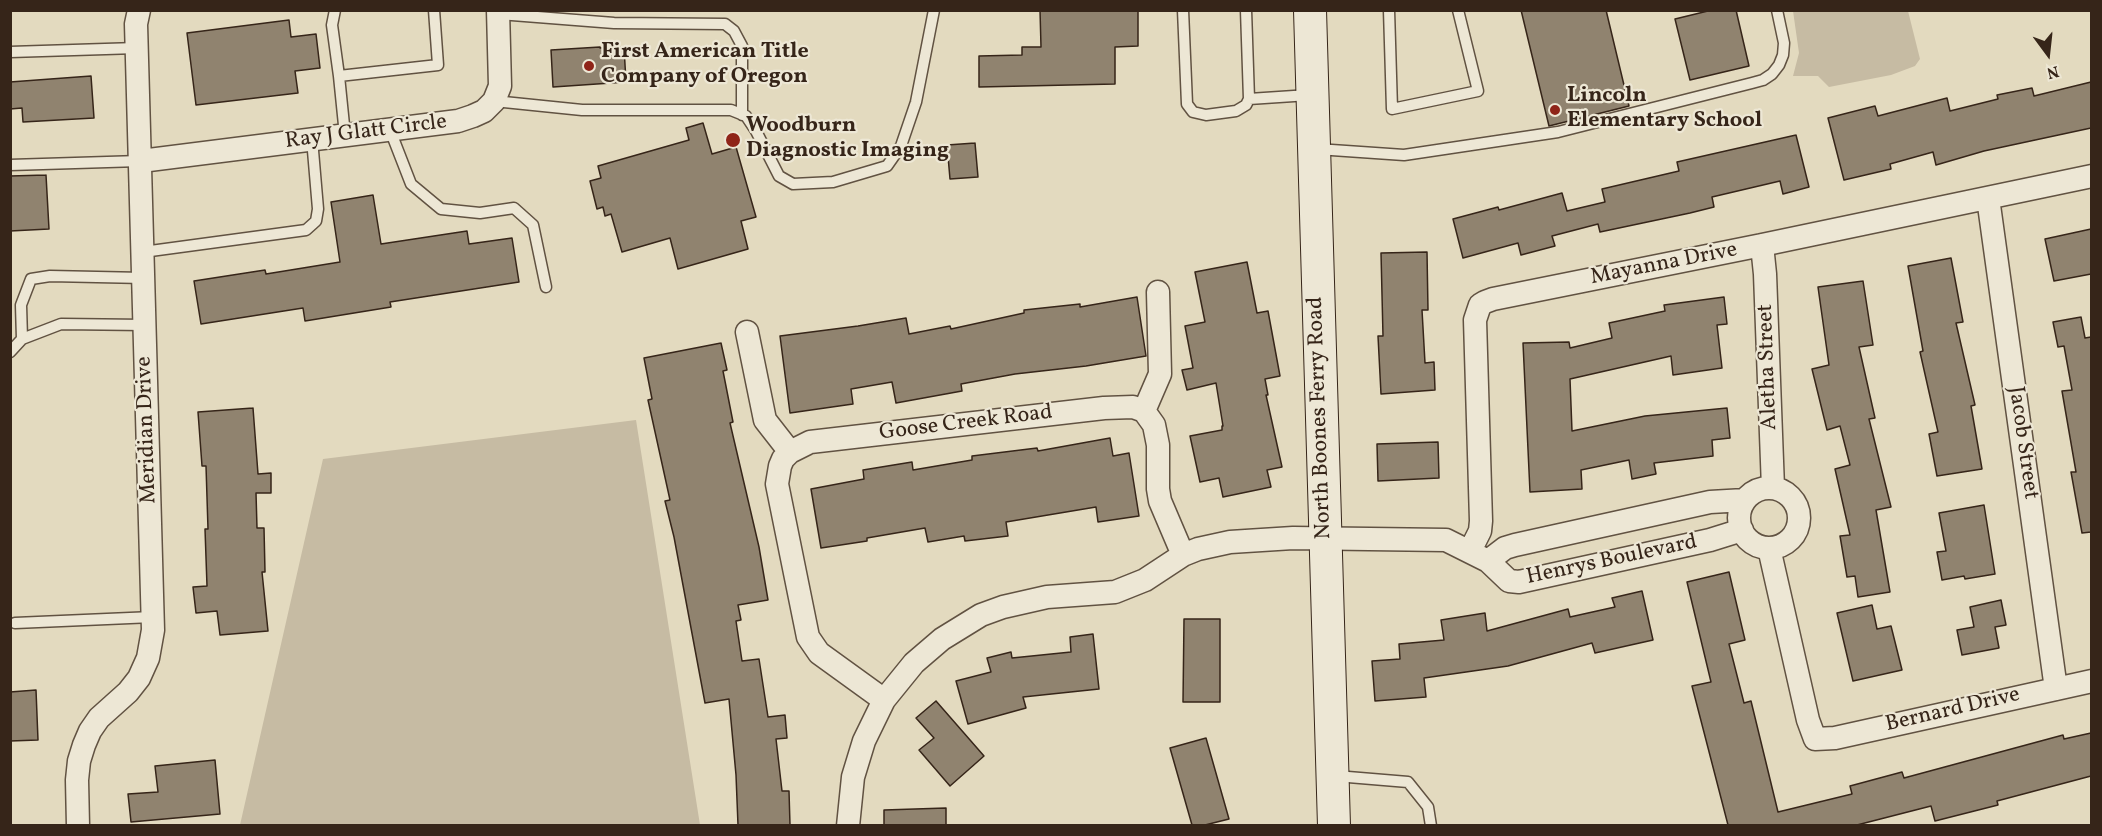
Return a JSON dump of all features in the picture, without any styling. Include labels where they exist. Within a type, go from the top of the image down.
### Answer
[{"type":"main road","name":"North Boones Ferry Road","points":[[1310,10],[1334,825]]},
{"type":"street","name":"Meridian Drive","points":[[78,825],[77,780],[84,745],[90,730],[99,718],[128,692],[142,672],[148,658],[153,617],[136,24],[139,10]]},
{"type":"street","points":[[494,101],[500,86],[499,12]]},
{"type":"street","name":"Ray J Glatt Circle","points":[[141,161],[458,121],[484,111],[494,101]]},
{"type":"street","name":"Mayanna Drive","points":[[1479,556],[1481,521],[1476,320],[1480,305],[1493,299],[2091,176]]},
{"type":"street","name":"Jacob Street","points":[[1988,198],[2056,689]]},
{"type":"street","name":"Aletha Street","points":[[1762,245],[1773,488]]},
{"type":"street","points":[[1158,292],[1160,374],[1144,411],[1150,417],[1157,435],[1160,501],[1183,555]]},
{"type":"street","points":[[747,332],[765,420],[790,452],[780,466],[777,484],[808,637],[819,653],[884,700]]},
{"type":"street","name":"Goose Creek Road","points":[[790,452],[810,442],[1122,406],[1144,411]]},
{"type":"street","points":[[1773,488],[1791,497],[1797,506],[1798,524],[1784,544],[1769,548],[1753,543],[1742,530],[1739,518],[1745,500],[1762,489],[1773,488]]},
{"type":"street","name":"Henrys Boulevard","points":[[1479,556],[1515,545],[1710,502],[1745,500]]},
{"type":"street","name":"Henrys Boulevard","points":[[848,825],[853,777],[864,741],[884,700],[914,663],[942,639],[981,615],[1003,607],[1047,597],[1115,592],[1145,580],[1183,555],[1230,542],[1293,538],[1436,538],[1446,540],[1479,556],[1509,581],[1519,582],[1710,540],[1742,530]]},
{"type":"street","name":"Bernard Drive","points":[[1769,548],[1808,720],[1815,739],[1835,738],[2091,681]]},
{"type":"lane","points":[[335,10],[332,25],[345,135]]},
{"type":"lane","points":[[339,76],[438,65],[434,10]]},
{"type":"lane","points":[[494,101],[582,110],[731,110],[746,116],[756,130],[779,176],[793,184],[833,182],[887,166],[901,146],[916,102],[934,10]]},
{"type":"lane","points":[[1182,10],[1187,104],[1193,112],[1206,115],[1226,113],[1246,105],[1249,99],[1246,10]]},
{"type":"lane","points":[[1389,10],[1392,109],[1478,91],[1458,10]]},
{"type":"lane","points":[[1313,149],[1404,154],[1558,132],[1763,80],[1772,74],[1783,55],[1784,44],[1777,10]]},
{"type":"lane","points":[[499,12],[614,23],[725,24],[734,30],[742,46],[742,114]]},
{"type":"lane","points":[[10,52],[137,48]]},
{"type":"lane","points":[[1249,99],[1312,95]]},
{"type":"lane","points":[[390,130],[411,184],[441,209],[480,213],[514,208],[533,225],[546,287]]},
{"type":"lane","points":[[143,252],[306,230],[316,221],[318,210],[312,139]]},
{"type":"lane","points":[[10,165],[141,161]]},
{"type":"lane","points":[[22,339],[21,305],[31,279],[50,276],[144,278]]},
{"type":"lane","points":[[10,352],[22,339],[61,324],[145,331]]},
{"type":"lane","points":[[15,623],[153,617]]},
{"type":"lane","points":[[1332,776],[1408,782],[1428,807],[1431,825]]},
{"type":"shaded area","points":[[1793,11],[1908,11],[1920,59],[1915,66],[1891,75],[1829,87],[1818,76],[1793,76],[1799,53]]},
{"type":"shaded area","points":[[636,420],[700,825],[240,825],[323,459]]},
{"type":"building","points":[[1040,10],[1138,10],[1138,46],[1115,47],[1115,84],[979,87],[979,56],[1022,55],[1022,47],[1041,47]]},
{"type":"building","name":"Lincoln Elementary School","points":[[1521,10],[1606,10],[1629,106],[1549,126]]},
{"type":"building","points":[[1712,10],[1736,10],[1749,66],[1690,80],[1675,19]]},
{"type":"building","points":[[289,20],[291,37],[316,34],[320,68],[295,71],[298,93],[196,105],[187,33]]},
{"type":"building","name":"First American Title Company of Oregon","points":[[624,47],[626,82],[553,87],[551,50]]},
{"type":"building","points":[[91,76],[94,118],[23,122],[22,108],[10,109],[10,82]]},
{"type":"building","points":[[2091,82],[2091,128],[1984,151],[1936,165],[1933,152],[1890,164],[1891,169],[1844,180],[1828,118],[1875,106],[1878,116],[1947,98],[1950,111],[1998,99],[1997,95],[2032,88],[2034,96]]},
{"type":"building","name":"Woodburn Diagnostic Imaging","points":[[703,123],[712,154],[736,147],[756,217],[741,221],[748,249],[678,269],[670,238],[622,252],[611,214],[605,216],[603,207],[597,209],[590,181],[601,178],[598,166],[689,140],[686,128]]},
{"type":"building","points":[[1796,135],[1809,187],[1783,194],[1780,181],[1712,197],[1714,207],[1690,213],[1600,232],[1598,224],[1552,236],[1555,246],[1521,255],[1518,243],[1463,258],[1453,219],[1498,207],[1499,210],[1562,193],[1567,211],[1605,202],[1602,189],[1679,171],[1677,162]]},
{"type":"building","points":[[975,143],[978,177],[950,179],[947,145]]},
{"type":"building","points":[[46,175],[49,229],[10,231],[10,176]]},
{"type":"building","points":[[373,195],[381,244],[467,231],[469,244],[512,238],[519,282],[390,302],[391,307],[305,321],[303,308],[201,324],[194,281],[265,270],[266,274],[340,262],[331,202]]},
{"type":"building","points":[[2091,229],[2091,274],[2054,281],[2045,239]]},
{"type":"building","points":[[1427,252],[1428,310],[1422,310],[1425,363],[1434,362],[1435,390],[1381,394],[1378,336],[1383,336],[1381,253]]},
{"type":"building","points":[[1951,258],[1963,322],[1956,323],[1975,405],[1971,406],[1982,469],[1937,476],[1929,434],[1938,432],[1920,352],[1923,351],[1908,266]]},
{"type":"building","points":[[1247,262],[1257,313],[1268,311],[1280,376],[1265,379],[1268,395],[1266,395],[1282,467],[1267,470],[1271,487],[1223,497],[1219,478],[1200,482],[1190,436],[1222,430],[1223,426],[1216,383],[1187,390],[1182,370],[1193,368],[1185,326],[1205,322],[1195,272]]},
{"type":"building","points":[[1863,281],[1873,345],[1859,347],[1875,418],[1869,419],[1891,507],[1876,510],[1890,592],[1858,597],[1855,576],[1847,577],[1840,536],[1850,535],[1835,469],[1850,465],[1840,426],[1827,430],[1812,369],[1829,365],[1818,287]]},
{"type":"building","points":[[1137,297],[1146,356],[1015,374],[961,384],[962,391],[896,403],[892,382],[851,389],[853,404],[790,413],[780,336],[906,318],[909,334],[950,326],[951,329],[1024,313],[1024,310],[1080,304],[1080,307]]},
{"type":"building","points":[[1724,297],[1727,324],[1717,325],[1722,368],[1673,375],[1671,356],[1570,379],[1572,431],[1645,416],[1727,408],[1730,438],[1712,440],[1713,456],[1654,463],[1656,474],[1632,479],[1629,460],[1581,470],[1582,489],[1530,492],[1523,343],[1569,342],[1570,348],[1612,338],[1609,323],[1665,311],[1664,305]]},
{"type":"building","points":[[2081,317],[2085,338],[2091,337],[2091,532],[2082,533],[2071,472],[2076,472],[2062,391],[2072,390],[2064,346],[2058,347],[2053,322]]},
{"type":"building","points":[[721,343],[727,370],[723,371],[733,422],[730,423],[759,547],[768,600],[738,605],[741,620],[736,621],[742,661],[759,659],[768,717],[785,715],[787,738],[776,739],[782,791],[789,791],[790,825],[738,825],[729,699],[705,703],[674,537],[665,501],[670,500],[648,400],[652,399],[644,358]]},
{"type":"building","points":[[253,408],[258,474],[271,473],[271,493],[256,493],[257,528],[264,528],[265,572],[262,572],[268,631],[220,635],[217,611],[196,613],[193,587],[207,586],[206,466],[202,466],[198,412]]},
{"type":"building","points":[[1110,438],[1113,456],[1129,453],[1139,516],[1098,522],[1096,507],[1006,522],[1008,536],[965,541],[964,536],[928,542],[925,528],[867,538],[867,541],[821,548],[811,489],[864,479],[863,470],[912,462],[913,470],[972,460],[972,456],[1037,448],[1038,451]]},
{"type":"building","points":[[1438,442],[1439,478],[1378,481],[1377,444]]},
{"type":"building","points":[[1984,505],[1995,574],[1942,580],[1937,552],[1946,551],[1939,513]]},
{"type":"building","points":[[1729,572],[1745,640],[1729,644],[1744,703],[1751,701],[1778,812],[1852,794],[1850,786],[1902,772],[1904,778],[2063,735],[2064,739],[2091,733],[2091,776],[1997,801],[1998,805],[1935,821],[1931,806],[1857,825],[1728,825],[1692,686],[1711,682],[1687,582]]},
{"type":"building","points":[[1642,591],[1653,640],[1595,653],[1592,643],[1508,666],[1424,678],[1426,697],[1375,701],[1372,661],[1400,659],[1399,644],[1444,640],[1441,620],[1485,613],[1487,631],[1568,609],[1570,617],[1615,607],[1612,598]]},
{"type":"building","points":[[2001,600],[2006,625],[1995,627],[1999,648],[1962,655],[1957,630],[1974,627],[1970,607]]},
{"type":"building","points":[[1872,605],[1877,629],[1891,626],[1902,670],[1853,681],[1837,613]]},
{"type":"building","points":[[1184,619],[1220,619],[1220,702],[1183,702]]},
{"type":"building","points":[[1093,634],[1099,689],[1023,697],[1026,708],[968,724],[956,681],[991,672],[987,658],[1011,652],[1012,658],[1071,652],[1070,637]]},
{"type":"building","points":[[36,690],[38,740],[10,741],[10,692]]},
{"type":"building","points":[[936,701],[984,756],[950,786],[919,750],[934,738],[916,718]]},
{"type":"building","points":[[1206,738],[1229,819],[1205,825],[1192,825],[1170,748]]},
{"type":"building","points":[[215,760],[220,814],[131,822],[128,794],[158,792],[155,766]]},
{"type":"building","points":[[946,808],[946,825],[884,825],[884,810]]},
{"type":"place","name":"First American Title Company of Oregon","points":[[589,66]]},
{"type":"place","name":"Lincoln Elementary School","points":[[1555,110]]},
{"type":"place","name":"Woodburn Diagnostic Imaging","points":[[733,140]]}]
